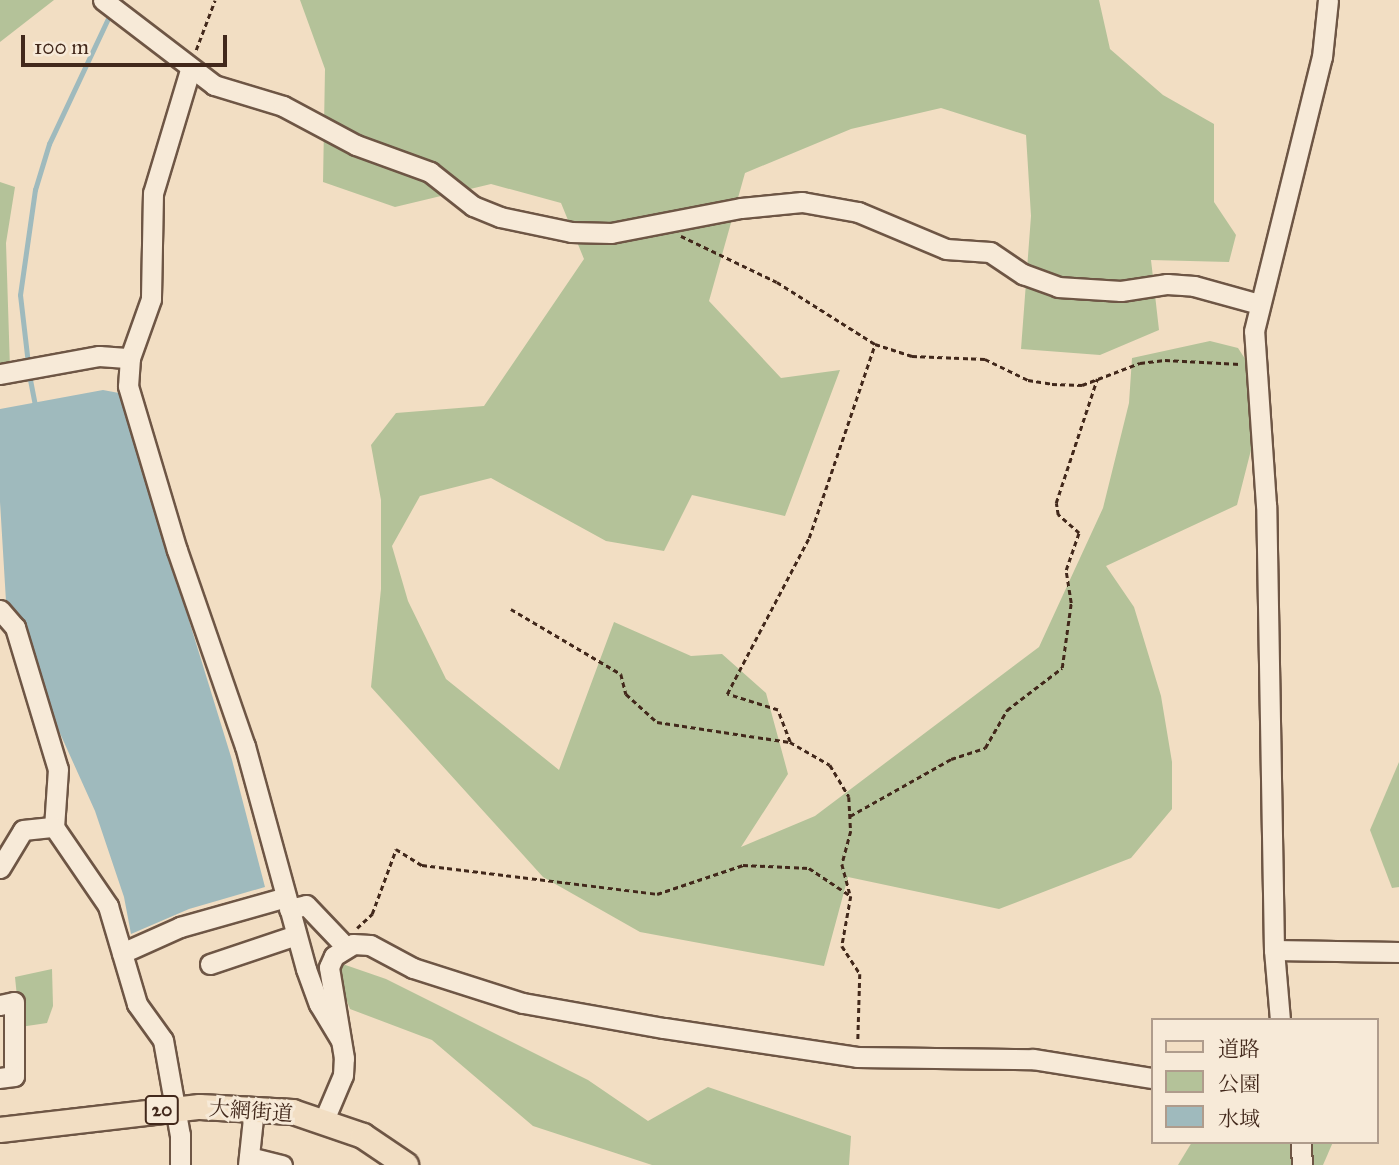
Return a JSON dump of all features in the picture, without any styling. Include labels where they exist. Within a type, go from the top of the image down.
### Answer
[{"type":"main road","name":"大網街道","points":[[0,1130],[174,1109],[254,1109],[324,1120],[363,1136],[406,1165]]},
{"type":"street","points":[[103,0],[190,70],[214,85],[283,106],[356,145],[430,172],[473,206],[500,218],[571,232],[611,233],[660,226],[741,208],[802,202],[882,220],[946,249],[990,252],[1023,274],[1058,287],[1121,291],[1167,284],[1194,286],[1259,304]]},
{"type":"street","points":[[1280,1018],[1274,950],[1266,505],[1254,367],[1259,304],[1322,57],[1328,0]]},
{"type":"street","points":[[190,70],[153,193],[151,299],[130,358],[128,386],[177,550],[245,746],[296,935],[319,1004],[340,1039]]},
{"type":"street","points":[[0,374],[99,356],[130,358]]},
{"type":"street","points":[[0,610],[15,626],[58,769],[54,827],[108,906],[137,1004],[163,1040],[180,1135],[180,1165]]},
{"type":"street","points":[[0,867],[23,830],[54,827]]},
{"type":"street","points":[[122,953],[180,927],[287,903],[306,905],[344,945],[370,945],[413,968],[523,1003],[857,1057],[1033,1059],[1150,1079]]},
{"type":"street","points":[[209,964],[296,935]]},
{"type":"street","points":[[324,1120],[343,1075],[329,967],[344,945]]},
{"type":"street","points":[[1274,950],[1399,952]]},
{"type":"street","points":[[0,1005],[14,1002],[13,1076],[0,1078]]},
{"type":"street","points":[[254,1109],[248,1161],[282,1165]]},
{"type":"street","points":[[1301,1144],[1302,1165]]},
{"type":"path","points":[[190,70],[215,0]]},
{"type":"path","points":[[660,226],[777,282],[875,344],[912,356],[985,359],[1028,380],[1083,385],[1140,363],[1165,360],[1190,358],[1254,367]]},
{"type":"path","points":[[790,742],[778,710],[727,694],[809,538],[875,344]]},
{"type":"path","points":[[850,816],[951,759],[985,748],[1007,710],[1062,668],[1071,603],[1066,570],[1079,533],[1058,515],[1056,503],[1097,379]]},
{"type":"path","points":[[511,609],[621,674],[626,694],[657,722],[790,742],[830,765],[849,797],[850,816],[842,864],[851,896],[842,946],[860,974],[857,1057]]},
{"type":"path","points":[[344,945],[372,914],[396,849],[422,865],[657,894],[743,864],[809,868],[851,896]]},
{"type":"green space","points":[[0,0],[54,0],[0,42]]},
{"type":"green space","points":[[300,0],[1099,0],[1110,49],[1163,95],[1214,124],[1214,202],[1236,235],[1229,262],[1151,260],[1159,330],[1100,355],[1021,349],[1031,216],[1026,135],[941,108],[851,129],[745,173],[709,301],[781,378],[840,370],[785,516],[692,495],[664,551],[606,541],[491,478],[420,496],[392,546],[408,601],[446,679],[559,770],[614,622],[691,656],[722,654],[766,693],[788,774],[741,847],[815,816],[1039,647],[1103,508],[1129,403],[1132,358],[1210,341],[1238,348],[1266,391],[1237,505],[1106,566],[1134,607],[1161,696],[1172,762],[1172,809],[1131,858],[999,909],[848,877],[824,966],[640,932],[543,877],[371,687],[381,589],[381,500],[371,445],[396,413],[484,406],[584,259],[561,203],[491,184],[395,207],[323,182],[325,69]]},
{"type":"green space","points":[[0,182],[15,187],[6,243],[10,368],[0,371]]},
{"type":"green space","points":[[1399,762],[1399,887],[1392,888],[1370,830]]},
{"type":"green space","points":[[331,960],[386,979],[588,1080],[648,1121],[708,1087],[851,1136],[849,1165],[652,1165],[533,1126],[432,1040],[350,1009]]},
{"type":"green space","points":[[52,969],[53,1006],[47,1023],[20,1027],[15,977]]},
{"type":"green space","points":[[1191,1144],[1332,1144],[1323,1165],[1178,1165]]},
{"type":"water","points":[[103,390],[119,393],[232,760],[265,887],[189,909],[131,934],[124,897],[95,811],[54,720],[27,626],[6,601],[0,502],[0,409]]},
{"type":"waterway","points":[[28,364],[20,295],[35,190],[49,144],[111,12]]},
{"type":"waterway","points":[[29,372],[35,402]]}]
